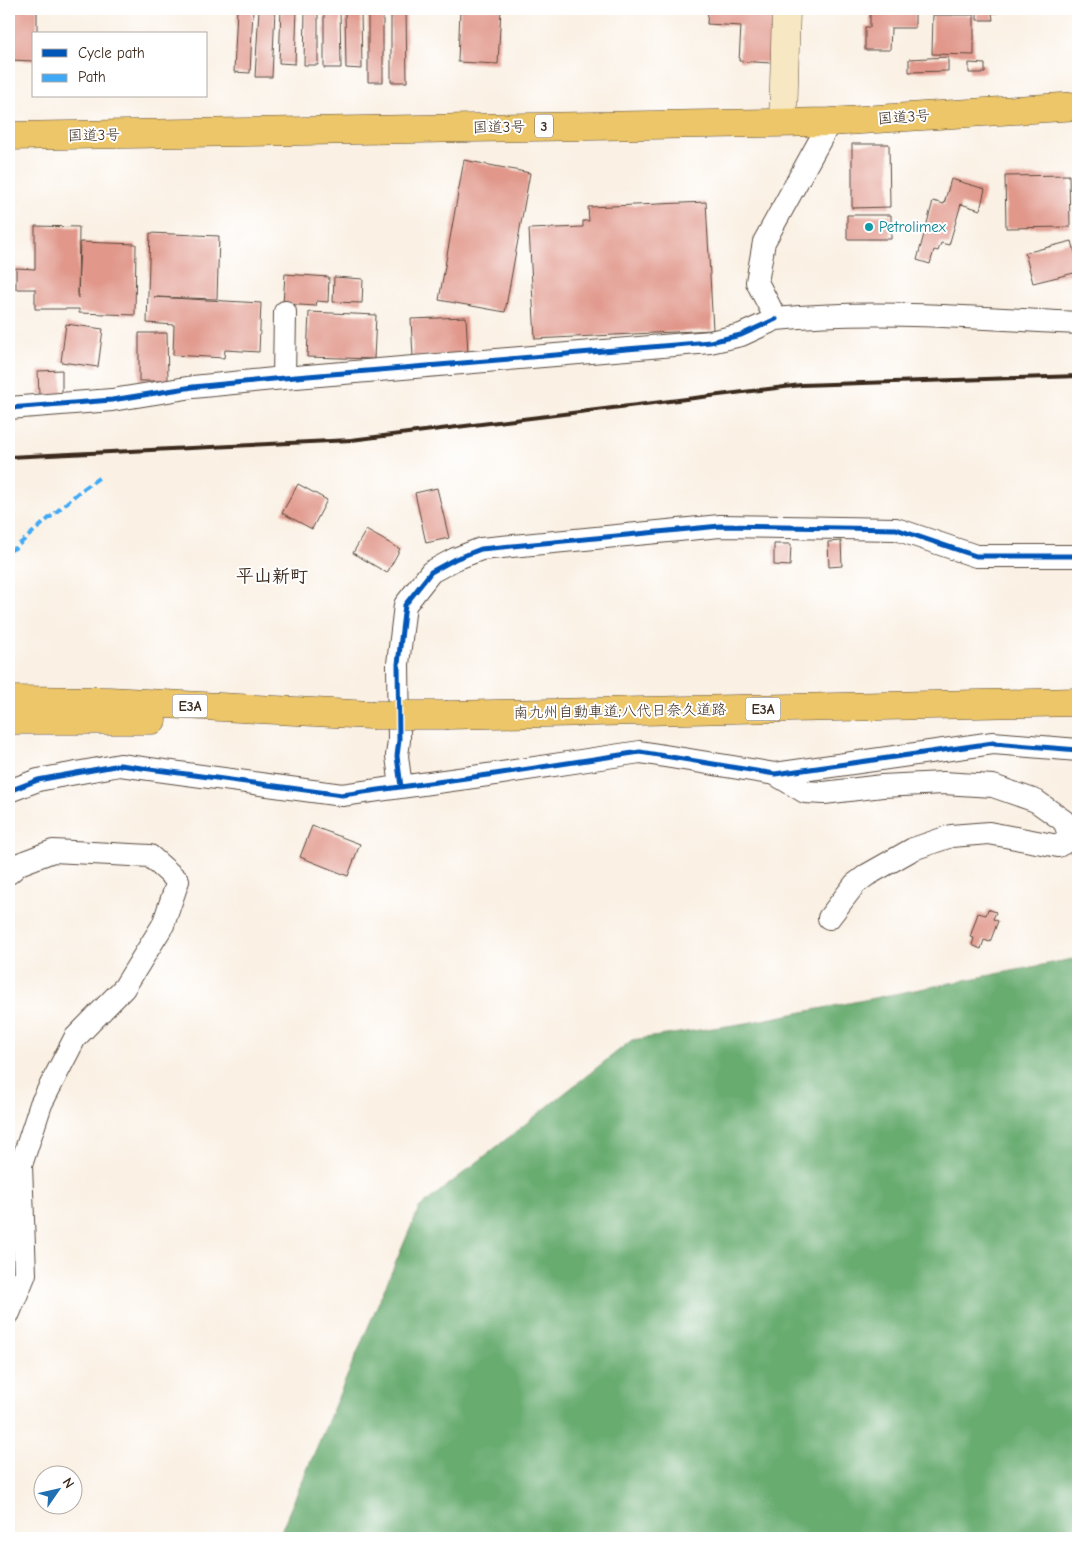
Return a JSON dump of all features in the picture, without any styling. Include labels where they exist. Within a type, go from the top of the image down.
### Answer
[{"type":"highway","name":"国道3号","points":[[9,136],[830,122],[1078,106]]},
{"type":"highway","name":"南九州自動車道;八代日奈久道路","points":[[9,700],[109,701],[371,715]]},
{"type":"highway","name":"南九州自動車道;八代日奈久道路","points":[[9,720],[120,721],[1078,702]]},
{"type":"street","points":[[783,122],[786,9]]},
{"type":"street","points":[[776,319],[757,282],[764,242],[830,122]]},
{"type":"street","points":[[284,378],[285,312]]},
{"type":"street","points":[[9,408],[112,400],[193,387],[284,378],[710,342],[741,335],[776,319],[813,315],[910,315],[1078,323]]},
{"type":"street","points":[[401,787],[397,756],[399,740],[398,664],[405,605],[431,572],[455,559],[481,549],[720,526],[896,529],[976,556],[1078,556]]},
{"type":"street","points":[[9,791],[38,780],[120,765],[342,794],[640,752],[775,774],[993,743],[1078,752]]},
{"type":"street","points":[[775,774],[805,792],[824,793],[882,786],[943,783],[993,786],[1036,801],[1064,821],[1069,834],[1069,840],[1058,846],[989,833],[951,836],[913,849],[866,874],[855,884],[830,918]]},
{"type":"street","points":[[9,874],[19,864],[53,851],[150,856],[178,881],[163,925],[124,988],[75,1038],[41,1104],[21,1165],[25,1274],[9,1313]]},
{"type":"green space","points":[[1078,958],[1078,1538],[278,1538],[419,1208],[632,1040],[747,1023]]},
{"type":"building","points":[[9,9],[37,9],[37,32],[32,32],[32,61],[9,60]]},
{"type":"building","points":[[237,9],[253,9],[250,73],[234,72]]},
{"type":"building","points":[[259,9],[275,9],[272,77],[255,77]]},
{"type":"building","points":[[281,9],[297,9],[295,64],[279,63]]},
{"type":"building","points":[[305,9],[318,9],[318,65],[304,65]]},
{"type":"building","points":[[324,9],[340,9],[341,68],[324,68]]},
{"type":"building","points":[[345,9],[361,9],[362,69],[346,68]]},
{"type":"building","points":[[368,9],[383,9],[383,82],[368,82]]},
{"type":"building","points":[[391,9],[406,9],[407,82],[391,82]]},
{"type":"building","points":[[460,9],[501,9],[498,64],[458,62]]},
{"type":"building","points":[[708,9],[774,9],[771,63],[739,61],[741,26],[707,24]]},
{"type":"building","points":[[870,9],[915,9],[915,28],[891,28],[890,50],[865,50],[865,27],[870,27]]},
{"type":"building","points":[[935,9],[996,9],[997,13],[992,13],[993,20],[977,20],[977,11],[935,13]]},
{"type":"building","points":[[933,15],[974,15],[974,55],[932,54]]},
{"type":"building","points":[[948,57],[948,71],[909,72],[909,59]]},
{"type":"building","points":[[969,63],[985,64],[985,73],[969,73]]},
{"type":"building","points":[[852,144],[889,144],[890,207],[852,208]]},
{"type":"building","points":[[464,160],[530,173],[505,312],[439,300]]},
{"type":"building","points":[[1069,175],[1070,227],[1006,228],[1005,176]]},
{"type":"building","points":[[951,179],[985,189],[980,210],[961,204],[949,245],[941,243],[938,251],[934,250],[930,264],[917,260],[933,201],[944,204]]},
{"type":"building","points":[[706,202],[713,330],[535,339],[529,229],[583,227],[583,221],[589,221],[588,207]]},
{"type":"building","name":"Petrolimex","points":[[847,215],[891,215],[891,239],[847,239]]},
{"type":"building","points":[[35,226],[79,227],[78,298],[80,242],[136,244],[135,315],[79,313],[79,309],[35,309],[35,289],[16,289],[16,268],[35,269]]},
{"type":"building","points":[[150,233],[219,236],[217,299],[154,297],[261,303],[259,352],[225,350],[224,358],[173,355],[174,325],[147,323]]},
{"type":"building","points":[[1072,241],[1078,264],[1078,272],[1033,283],[1025,253]]},
{"type":"building","points":[[285,274],[329,277],[328,302],[317,301],[316,306],[283,304]]},
{"type":"building","points":[[334,277],[363,279],[362,303],[333,302]]},
{"type":"building","points":[[309,312],[376,315],[374,359],[307,357]]},
{"type":"building","points":[[466,317],[468,354],[413,357],[411,319]]},
{"type":"building","points":[[66,324],[103,329],[98,367],[61,362]]},
{"type":"building","points":[[139,333],[167,333],[168,381],[139,381]]},
{"type":"building","points":[[62,370],[62,395],[39,395],[38,371]]},
{"type":"building","points":[[298,484],[327,500],[312,529],[282,513]]},
{"type":"building","points":[[437,488],[449,538],[426,543],[415,493]]},
{"type":"building","points":[[366,530],[400,549],[387,573],[353,553]]},
{"type":"building","points":[[841,541],[842,566],[829,567],[828,542]]},
{"type":"building","points":[[774,544],[791,544],[790,566],[774,565]]},
{"type":"building","points":[[312,826],[360,844],[348,876],[300,857]]},
{"type":"building","points":[[988,909],[996,912],[993,919],[998,921],[990,942],[984,940],[981,949],[972,945],[974,938],[970,937],[978,913],[986,915]]},
{"type":"railway","points":[[9,457],[351,440],[801,385],[1078,376]]},
{"type":"marked path","points":[[9,551],[15,548],[79,492],[100,477]]},
{"type":"cycle path","points":[[9,408],[112,400],[193,387],[284,378],[710,342],[741,335],[776,319]]},
{"type":"cycle path","points":[[401,787],[397,756],[399,740],[398,664],[405,605],[431,572],[455,559],[481,549],[720,526],[896,529],[976,556],[1078,556]]},
{"type":"cycle path","points":[[9,791],[38,780],[120,765],[342,795],[640,752],[775,774],[993,743],[1078,750]]},
{"type":"place","name":"Petrolimex","points":[[869,227]]},
{"type":"district","name":"平山新町","points":[[272,576]]}]
